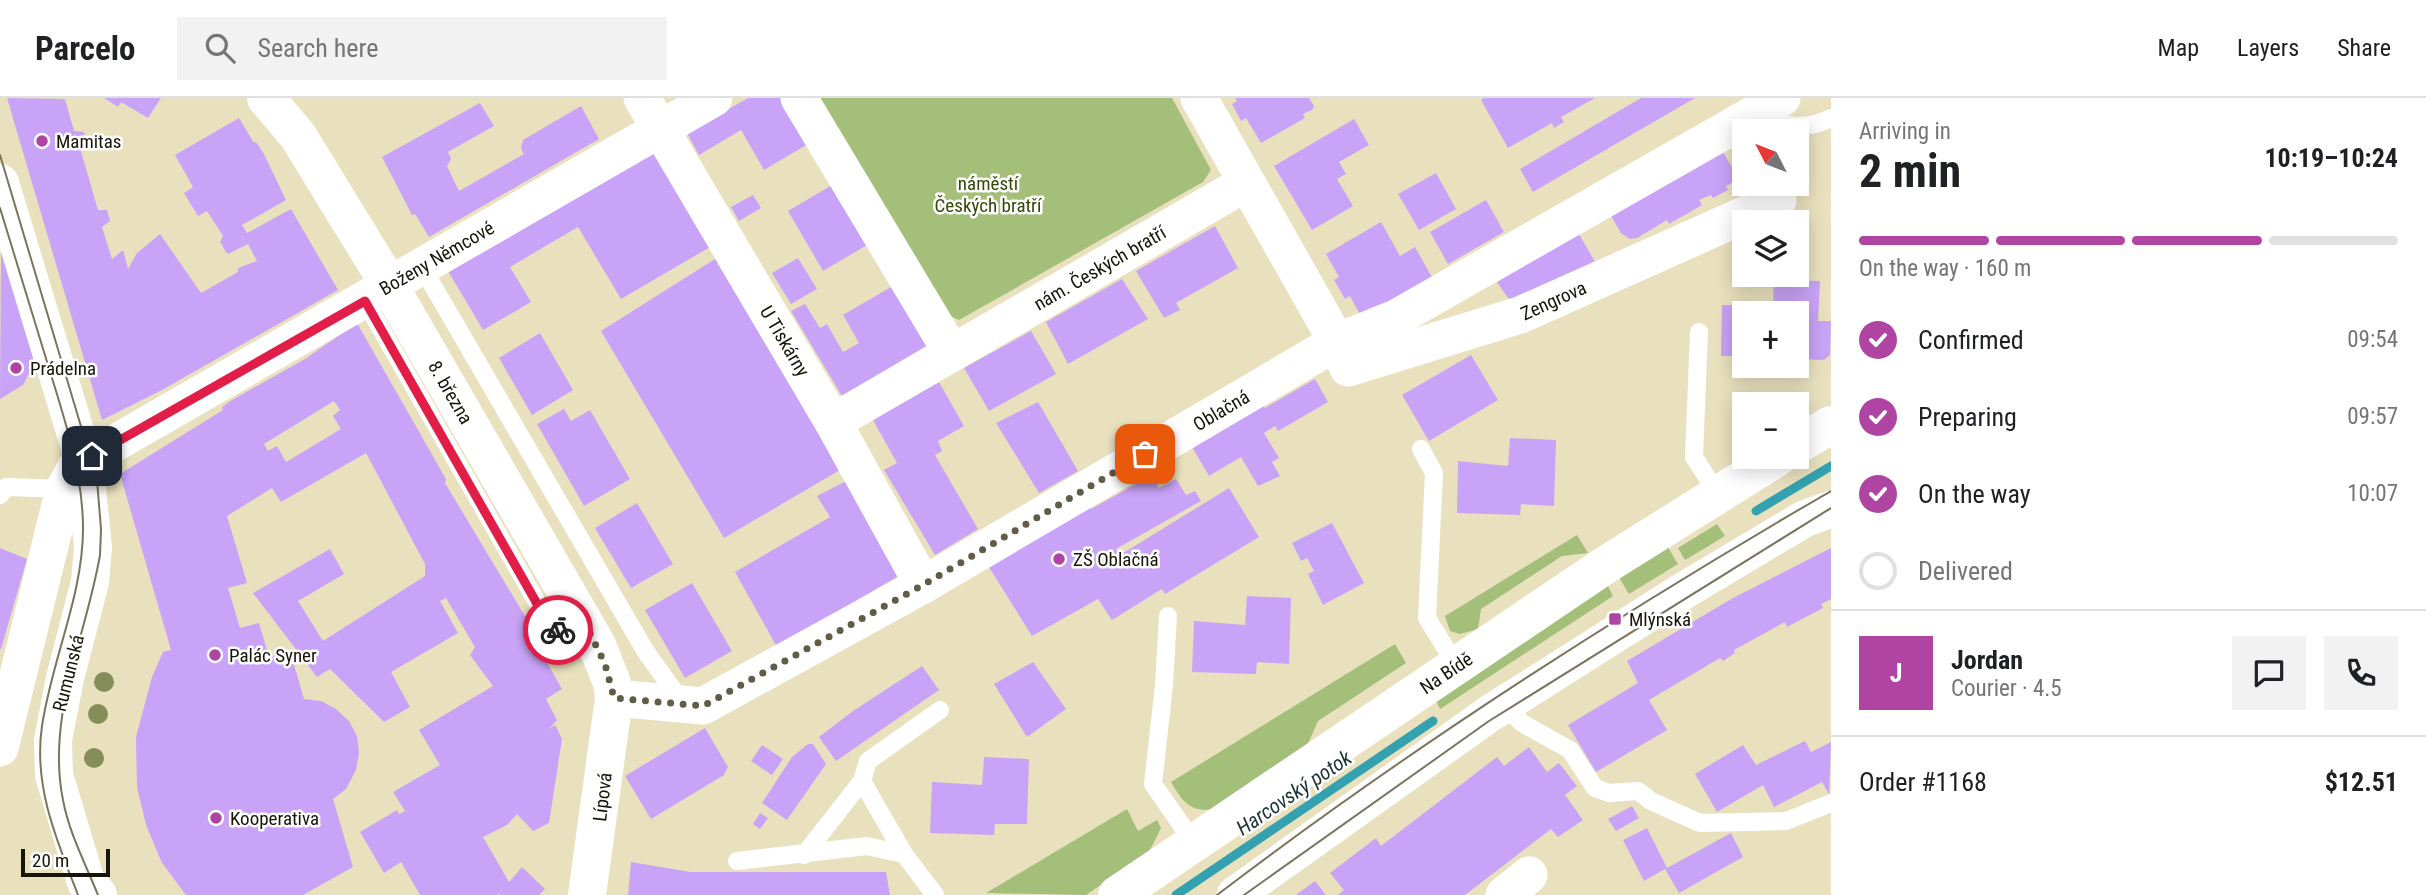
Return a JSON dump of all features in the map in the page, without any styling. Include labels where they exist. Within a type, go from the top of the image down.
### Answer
[{"type":"street","name":"8. března","points":[[266,98],[299,136],[378,294],[586,625],[602,657],[614,698]]},
{"type":"street","name":"U Tiskárny","points":[[642,98],[833,422],[923,585]]},
{"type":"street","name":"Boženy Němcové","points":[[74,475],[422,267],[714,98]]},
{"type":"street","points":[[799,98],[952,353]]},
{"type":"street","points":[[1199,98],[1337,342]]},
{"type":"street","name":"Oblačná","points":[[614,698],[703,706],[923,585],[1337,342],[1396,318],[1768,106]]},
{"type":"street","name":"Rumunská","points":[[0,183],[93,547],[90,582],[65,678],[53,740],[54,775],[92,891]]},
{"type":"street","name":"nám. Českých bratří","points":[[833,422],[1247,183]]},
{"type":"street","name":"Zengrova","points":[[1337,342],[1348,368],[1520,315],[1778,201]]},
{"type":"street","points":[[1809,439],[1831,425]]},
{"type":"street","name":"Na Bídě","points":[[1117,895],[1456,665],[1758,469]]},
{"type":"street","points":[[0,747],[74,475]]},
{"type":"street","points":[[1235,895],[1504,705],[1680,593],[1804,519],[1831,509]]},
{"type":"street","name":"Lípová","points":[[587,895],[614,698]]},
{"type":"lane","points":[[1768,106],[1776,124],[1817,126],[1831,118]]},
{"type":"lane","points":[[422,267],[646,652],[684,705]]},
{"type":"lane","points":[[1699,332],[1694,457],[1717,493]]},
{"type":"lane","points":[[1421,449],[1434,473],[1427,618],[1456,665]]},
{"type":"lane","points":[[0,495],[6,487],[74,475]]},
{"type":"lane","points":[[1168,617],[1153,783],[1194,843]]},
{"type":"lane","points":[[1504,705],[1522,723],[1570,750],[1595,788],[1609,793],[1638,791],[1700,823],[1786,821],[1831,803]]},
{"type":"lane","points":[[804,855],[862,781],[867,761],[940,710]]},
{"type":"lane","points":[[862,781],[904,853],[934,895]]},
{"type":"lane","points":[[737,861],[867,846],[904,853]]},
{"type":"green space","name":"náměstí Českých bratří","points":[[820,98],[1172,98],[1211,170],[1203,182],[959,320],[939,311]]},
{"type":"green space","points":[[1717,524],[1725,536],[1685,560],[1678,548]]},
{"type":"green space","points":[[1577,535],[1588,553],[1562,556],[1481,609],[1478,629],[1460,634],[1450,631],[1445,616]]},
{"type":"green space","points":[[1666,544],[1678,564],[1629,594],[1617,574]]},
{"type":"green space","points":[[1606,582],[1613,596],[1440,709],[1435,698]]},
{"type":"green space","points":[[1395,644],[1406,663],[1318,721],[1307,746],[1215,809],[1193,807],[1179,795],[1171,782]]},
{"type":"green space","points":[[1127,809],[1138,831],[1157,820],[1161,828],[1149,852],[1086,895],[986,893]]},
{"type":"building","points":[[7,98],[65,99],[74,131],[84,132],[87,143],[80,148],[98,210],[107,210],[110,221],[102,227],[112,259],[123,250],[128,269],[137,253],[160,234],[201,293],[238,272],[238,268],[257,261],[248,244],[228,254],[220,242],[223,236],[207,211],[198,216],[184,193],[193,187],[175,155],[239,118],[254,143],[256,142],[263,152],[286,200],[242,225],[247,233],[291,209],[338,290],[162,390],[102,420]]},
{"type":"building","points":[[104,98],[161,98],[148,118],[121,102],[118,107]]},
{"type":"building","points":[[748,98],[781,98],[808,144],[764,170],[741,130],[699,155],[687,133]]},
{"type":"building","points":[[1235,98],[1309,98],[1314,106],[1303,114],[1305,118],[1261,143],[1246,118],[1241,121],[1232,104],[1237,101]]},
{"type":"building","points":[[1595,98],[1561,117],[1564,122],[1554,128],[1552,123],[1508,148],[1481,100]]},
{"type":"building","points":[[1641,98],[1695,98],[1533,192],[1520,169]]},
{"type":"building","points":[[480,103],[494,126],[448,152],[451,159],[447,166],[459,191],[524,154],[521,148],[523,140],[581,106],[599,139],[429,237],[415,214],[412,215],[382,157]]},
{"type":"building","points":[[1354,119],[1369,145],[1339,162],[1346,174],[1337,179],[1353,206],[1312,230],[1274,166]]},
{"type":"building","points":[[653,150],[710,247],[621,299],[578,227],[510,267],[531,302],[483,330],[448,271]]},
{"type":"building","points":[[1723,152],[1732,167],[1732,183],[1726,186],[1728,190],[1713,198],[1711,195],[1699,200],[1702,205],[1669,224],[1667,220],[1637,238],[1630,239],[1621,233],[1611,216]]},
{"type":"building","points":[[1436,173],[1456,209],[1419,230],[1398,194]]},
{"type":"building","points":[[832,185],[867,245],[823,271],[788,211]]},
{"type":"building","points":[[753,195],[761,208],[739,221],[731,207]]},
{"type":"building","points":[[1486,200],[1504,232],[1448,264],[1430,232]]},
{"type":"building","points":[[1381,222],[1400,256],[1415,247],[1433,279],[1363,320],[1350,296],[1345,299],[1334,280],[1339,277],[1326,254]]},
{"type":"building","points":[[1215,226],[1238,268],[1176,303],[1180,310],[1164,318],[1136,271]]},
{"type":"building","points":[[1579,234],[1598,267],[1515,301],[1508,298],[1497,282]]},
{"type":"building","points":[[1,251],[35,362],[23,385],[0,399]]},
{"type":"building","points":[[798,258],[817,289],[791,304],[772,273]]},
{"type":"building","points":[[715,259],[840,470],[724,538],[601,331]]},
{"type":"building","points":[[1122,279],[1148,319],[1068,364],[1046,322]]},
{"type":"building","points":[[1809,281],[1820,281],[1818,321],[1831,321],[1830,355],[1824,360],[1809,359],[1809,301],[1773,301],[1774,287],[1809,287]]},
{"type":"building","points":[[891,287],[926,346],[842,396],[791,311],[805,304],[820,328],[827,324],[843,352],[859,343],[843,315]]},
{"type":"building","points":[[1722,305],[1732,305],[1732,356],[1721,356]]},
{"type":"building","points":[[357,323],[446,479],[445,483],[549,656],[545,659],[562,689],[546,699],[557,720],[548,730],[555,725],[562,739],[549,823],[533,831],[517,814],[507,825],[483,837],[509,882],[522,867],[545,889],[539,895],[498,895],[503,889],[497,895],[420,895],[401,862],[384,873],[360,832],[397,810],[399,814],[405,811],[393,792],[440,765],[419,730],[493,686],[470,655],[475,647],[446,598],[440,601],[458,633],[391,672],[410,707],[384,722],[330,669],[317,677],[253,593],[330,549],[344,574],[298,601],[323,641],[425,576],[425,564],[366,453],[281,502],[272,488],[227,516],[247,583],[228,588],[240,628],[259,623],[269,657],[290,651],[304,699],[321,701],[336,709],[349,721],[357,736],[359,753],[356,770],[346,789],[333,799],[353,867],[303,895],[186,895],[162,863],[146,825],[137,787],[136,737],[152,677],[163,652],[171,650],[120,474],[223,410],[222,407],[232,400],[305,359]],"holes":[[[334,401],[340,410],[333,416],[341,429],[286,462],[277,446],[268,451],[264,444]]]},
{"type":"building","points":[[1031,331],[1056,374],[989,411],[964,368]]},
{"type":"building","points":[[540,333],[573,390],[532,415],[499,358]]},
{"type":"building","points":[[1471,355],[1498,400],[1429,441],[1402,395]]},
{"type":"building","points":[[1315,379],[1328,402],[1278,431],[1275,426],[1264,433],[1279,458],[1272,462],[1280,476],[1258,486],[1241,457],[1209,476],[1191,445],[1262,404],[1265,408]]},
{"type":"building","points":[[939,382],[964,426],[938,441],[942,451],[935,455],[978,529],[935,555],[884,470],[897,463],[873,420]]},
{"type":"building","points":[[1038,402],[1078,471],[1039,493],[996,423]]},
{"type":"building","points":[[564,409],[571,421],[590,410],[630,479],[584,506],[537,424]]},
{"type":"building","points":[[1510,438],[1556,440],[1554,506],[1521,504],[1520,515],[1457,513],[1458,461],[1508,466]]},
{"type":"building","name":"ZŠ Oblačná","points":[[1152,475],[1159,488],[1176,479],[1186,495],[1195,491],[1201,501],[1116,549],[1120,555],[1229,488],[1259,537],[1165,594],[1162,589],[1112,620],[1098,599],[1032,636],[987,564],[1088,505],[1091,509]]},
{"type":"building","points":[[846,481],[900,575],[777,647],[735,572],[830,517],[817,496]]},
{"type":"building","points":[[637,503],[673,564],[631,588],[595,528]]},
{"type":"building","points":[[1332,523],[1364,583],[1323,605],[1308,574],[1314,571],[1307,558],[1301,561],[1292,543]]},
{"type":"building","points":[[0,548],[27,559],[1,649],[0,649]]},
{"type":"building","points":[[1831,548],[1831,599],[1821,604],[1823,608],[1787,627],[1785,622],[1734,650],[1735,653],[1723,661],[1720,658],[1649,700],[1667,730],[1596,772],[1568,725],[1638,683],[1627,661],[1733,598]]},
{"type":"building","points":[[692,583],[732,651],[685,678],[645,610]]},
{"type":"building","points":[[1247,596],[1291,598],[1289,664],[1257,662],[1256,674],[1192,672],[1194,621],[1245,625]]},
{"type":"building","points":[[1033,662],[1066,709],[1027,737],[994,684]]},
{"type":"building","points":[[922,666],[939,690],[836,761],[819,737],[853,711]]},
{"type":"building","points":[[705,728],[728,767],[724,775],[651,819],[625,776]]},
{"type":"building","points":[[1805,741],[1811,752],[1831,742],[1829,794],[1822,782],[1774,807],[1763,785],[1717,812],[1695,774],[1743,745],[1756,765]]},
{"type":"building","points":[[808,744],[813,744],[826,764],[787,820],[762,803],[792,757]]},
{"type":"building","points":[[762,745],[783,759],[772,775],[751,761]]},
{"type":"building","points":[[1529,747],[1547,772],[1559,763],[1577,786],[1565,795],[1583,820],[1558,837],[1551,829],[1465,895],[1338,895],[1344,890],[1330,873],[1376,838],[1381,846],[1497,757],[1504,766]]},
{"type":"building","points":[[984,757],[1029,759],[1027,824],[995,824],[994,835],[930,833],[932,782],[982,785]]},
{"type":"building","points":[[1632,806],[1639,818],[1616,831],[1608,819]]},
{"type":"building","points":[[760,813],[768,818],[760,829],[753,824]]},
{"type":"building","points":[[1647,828],[1667,868],[1731,833],[1743,857],[1679,893],[1665,869],[1644,881],[1623,840]]},
{"type":"building","points":[[631,862],[691,872],[886,872],[890,895],[628,895]]},
{"type":"building","points":[[1315,881],[1326,895],[1296,895]]},
{"type":"waterway","name":"Harcovský potok","points":[[1756,511],[1831,466]]},
{"type":"waterway","name":"Harcovský potok","points":[[1176,895],[1433,721]]},
{"type":"tram line","points":[[0,155],[97,480],[100,555],[64,707],[59,769],[69,825],[98,895]]},
{"type":"tram line","points":[[0,208],[66,424],[82,504],[82,551],[78,576],[47,701],[40,748],[49,813],[78,895]]},
{"type":"tram line","points":[[1217,895],[1365,786],[1518,683],[1673,585],[1831,491]]},
{"type":"tram line","points":[[1244,895],[1489,721],[1831,508]]},
{"type":"way so far","points":[[558,630],[560,632],[586,625],[605,664],[614,698],[703,706],[923,585],[1145,454]]},
{"type":"place","name":"Mamitas","points":[[42,141]]},
{"type":"place","name":"Prádelna","points":[[16,368]]},
{"type":"place","name":"ZŠ Oblačná","points":[[1059,559]]},
{"type":"place","name":"Mlýnská","points":[[1615,619]]},
{"type":"place","name":"Palác Syner","points":[[215,655]]},
{"type":"place","name":"Kooperativa","points":[[216,818]]},
{"type":"route","points":[[92,456],[365,301],[548,623],[558,630]]}]
